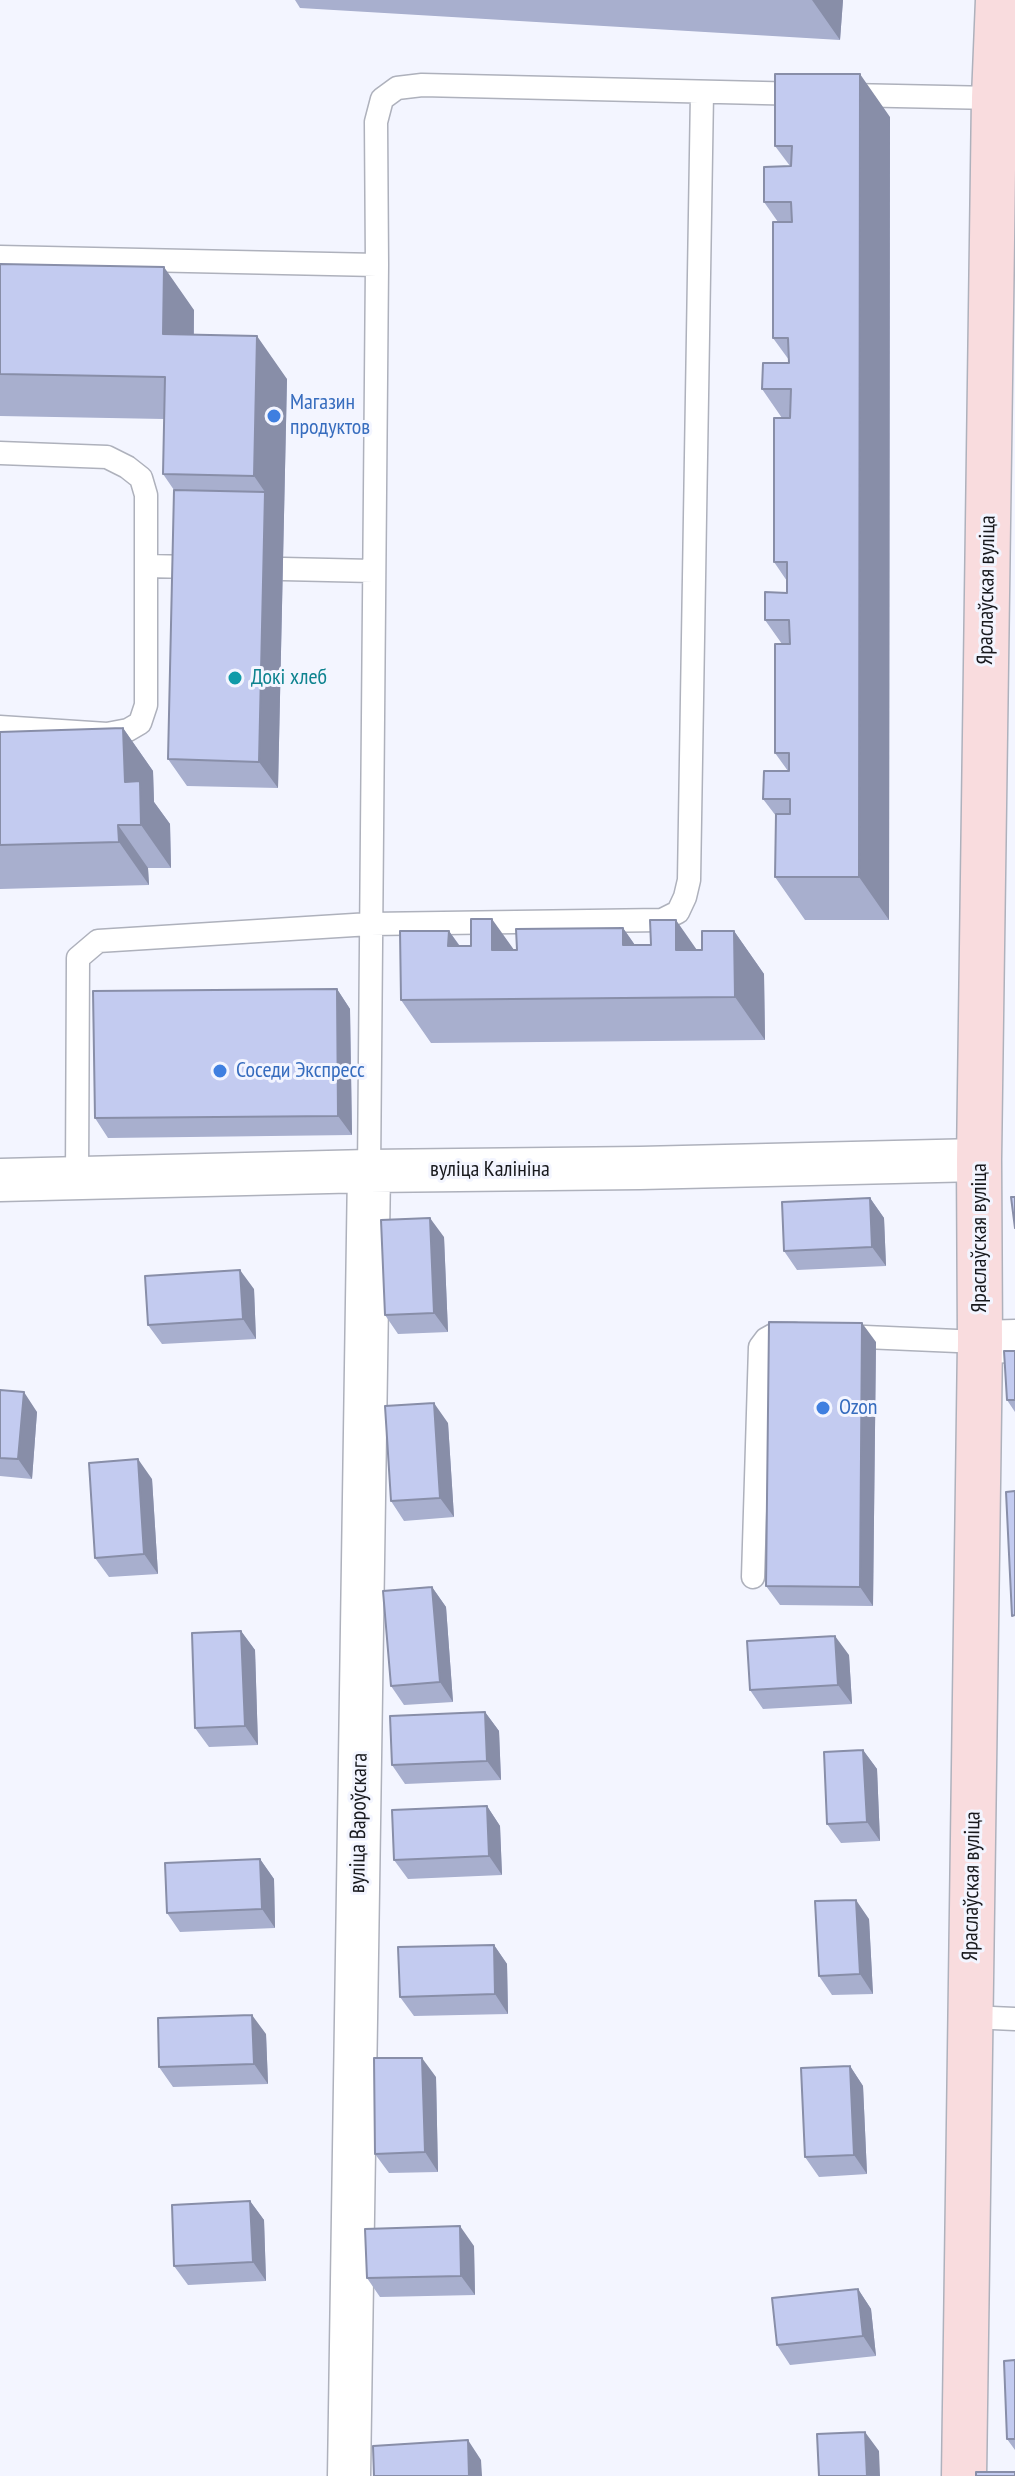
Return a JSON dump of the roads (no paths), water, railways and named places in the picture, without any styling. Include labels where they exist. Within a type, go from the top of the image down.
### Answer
[{"type":"street","name":"Яраслаўская вуліца","points":[[964,2476],[970,2017],[998,1341],[979,1160],[998,0]]},
{"type":"street","name":"вуліца Калініна","points":[[0,1180],[979,1160]]},
{"type":"street","name":"вуліца Вароўскага","points":[[349,2476],[369,1171]]},
{"type":"lane","points":[[369,1171],[376,122],[382,99],[397,88],[422,85],[994,98]]},
{"type":"lane","points":[[77,1178],[78,958],[98,941],[370,924],[662,920],[678,912],[685,897],[689,864],[702,93]]},
{"type":"lane","points":[[0,257],[377,265]]},
{"type":"lane","points":[[0,453],[107,457],[141,478],[146,495],[146,705],[140,723],[128,730],[107,734],[0,727]]},
{"type":"lane","points":[[146,566],[192,567]]},
{"type":"lane","points":[[283,569],[373,571]]},
{"type":"lane","points":[[753,1577],[760,1347],[766,1339],[775,1334],[788,1333],[998,1341]]},
{"type":"lane","points":[[970,2017],[1015,2019]]},
{"type":"place","name":"Магазин продуктов","points":[[274,416]]},
{"type":"place","name":"Докі хлеб","points":[[235,678]]},
{"type":"place","name":"Соседи Экспресс","points":[[220,1071]]},
{"type":"place","name":"Ozon","points":[[823,1408]]}]
